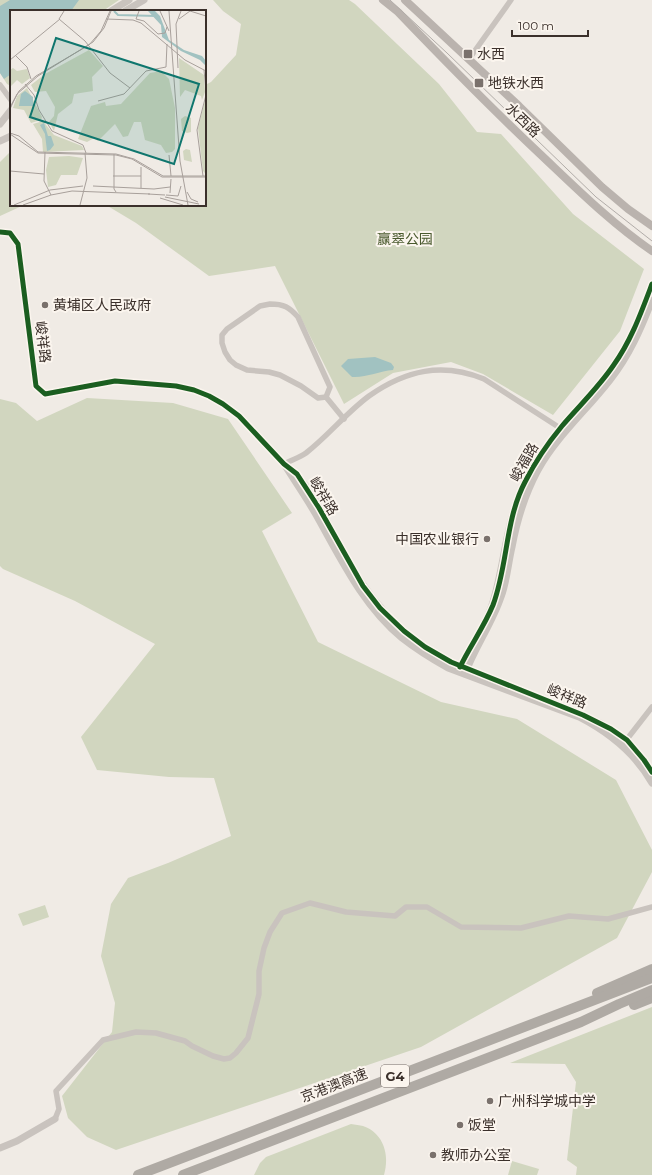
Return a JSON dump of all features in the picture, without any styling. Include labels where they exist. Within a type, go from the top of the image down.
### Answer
[{"type":"highway","points":[[538,1021],[652,969]]},
{"type":"highway","name":"京港澳高速","points":[[138,1175],[652,978]]},
{"type":"highway","name":"G4","points":[[183,1175],[580,1022],[652,990]]},
{"type":"highway","points":[[580,1022],[652,998]]},
{"type":"main road","name":"水西路","points":[[383,0],[398,12],[485,101],[592,204],[630,236],[652,251]]},
{"type":"main road","name":"水西路","points":[[405,0],[469,59],[602,187],[628,209],[652,226]]},
{"type":"street","points":[[113,10],[129,0]]},
{"type":"street","points":[[127,10],[144,0]]},
{"type":"street","points":[[469,59],[511,0]]},
{"type":"street","points":[[0,85],[10,99]]},
{"type":"street","points":[[0,124],[10,111]]},
{"type":"street","points":[[0,141],[10,136]]},
{"type":"street","name":"峻祥路","points":[[0,232],[10,233],[18,244],[36,386],[45,394],[115,381],[176,386],[194,390],[223,404],[239,416],[284,464],[314,511],[346,570],[374,610],[396,633],[430,658],[583,715],[611,729],[644,760],[652,772]]},
{"type":"street","name":"峻福路","points":[[462,670],[493,605],[513,515],[524,484],[560,428],[590,396],[613,366],[636,326],[652,284]]},
{"type":"street","name":"峻福路","points":[[462,670],[469,661],[493,618],[501,598],[506,582],[518,521],[532,482],[557,441],[600,392],[625,359],[638,335],[652,300]]},
{"type":"street","points":[[281,304],[292,310],[298,317],[330,387],[326,397],[318,398],[302,386],[280,375],[269,372],[247,370],[236,365],[230,360],[225,352],[222,343],[222,335],[227,329],[260,306],[281,304]]},
{"type":"street","points":[[284,464],[304,454],[369,396],[395,380],[434,369],[472,374],[484,379],[560,428]]},
{"type":"street","points":[[326,397],[344,419]]},
{"type":"street","points":[[625,743],[652,707]]},
{"type":"street","name":"峻祥路","points":[[625,743],[645,770],[652,783]]},
{"type":"street","points":[[0,1148],[17,1142],[55,1119],[59,1109],[56,1091],[103,1040],[136,1032],[156,1033],[185,1042],[224,1059],[230,1058],[236,1054],[248,1038],[259,994],[259,971],[264,948],[270,932],[282,913],[310,903],[346,912],[395,916],[406,907],[427,907],[461,927],[521,928],[569,916],[608,919],[652,907]]},
{"type":"green space","points":[[0,0],[119,0],[104,10],[10,10],[10,86],[7,84],[0,73]]},
{"type":"green space","name":"赢翠公园","points":[[213,0],[349,0],[439,84],[477,132],[501,134],[573,214],[644,269],[620,331],[553,415],[483,374],[451,362],[393,373],[344,404],[275,266],[209,276],[136,223],[108,206],[206,206],[206,84],[211,82],[236,55],[241,24],[223,11]]},
{"type":"green space","points":[[10,153],[10,206],[22,206],[0,216],[0,162]]},
{"type":"green space","points":[[87,398],[173,403],[228,419],[292,513],[262,531],[318,642],[441,702],[517,719],[616,780],[652,850],[652,872],[617,938],[421,1047],[116,1150],[87,1137],[68,1118],[62,1096],[112,1032],[115,1003],[101,956],[111,904],[128,878],[168,863],[231,836],[214,778],[169,777],[97,770],[81,737],[155,644],[75,601],[3,569],[0,566],[0,399],[16,403],[37,421]]},
{"type":"green space","points":[[45,905],[49,917],[23,926],[18,914]]},
{"type":"green space","points":[[652,1007],[652,1175],[576,1175],[577,1167],[567,1160],[576,1082],[565,1064],[510,1063]]},
{"type":"green space","points":[[351,1124],[370,1129],[376,1134],[384,1146],[386,1153],[386,1168],[384,1175],[254,1175],[260,1163],[266,1157]]},
{"type":"green space","points":[[512,1161],[539,1169],[537,1175],[508,1175]]},
{"type":"water","points":[[10,0],[79,0],[72,10],[10,10],[10,75],[4,79],[0,73],[0,6]]},
{"type":"water","points":[[375,357],[391,363],[394,367],[393,370],[352,377],[341,366],[348,359]]},
{"type":"tram line","points":[[390,0],[596,197],[652,241]]},
{"type":"cycle path","points":[[0,232],[10,233],[18,244],[36,386],[45,394],[115,381],[176,386],[194,390],[223,404],[239,416],[284,464],[297,474],[319,508],[363,586],[380,608],[404,631],[425,647],[451,662],[583,715],[611,729],[627,740],[652,772]]},
{"type":"cycle path","points":[[460,667],[493,605],[502,574],[510,527],[518,497],[525,482],[537,460],[552,439],[601,382],[625,347],[644,306],[652,284]]},
{"type":"place","name":"水西","points":[[468,54]]},
{"type":"place","name":"地铁水西","points":[[479,83]]},
{"type":"place","name":"黄埔区人民政府","points":[[45,305]]},
{"type":"place","name":"中国农业银行","points":[[487,539]]},
{"type":"place","name":"广州科学城中学","points":[[490,1101]]},
{"type":"place","name":"饭堂","points":[[460,1125]]},
{"type":"place","name":"教师办公室","points":[[433,1155]]}]
